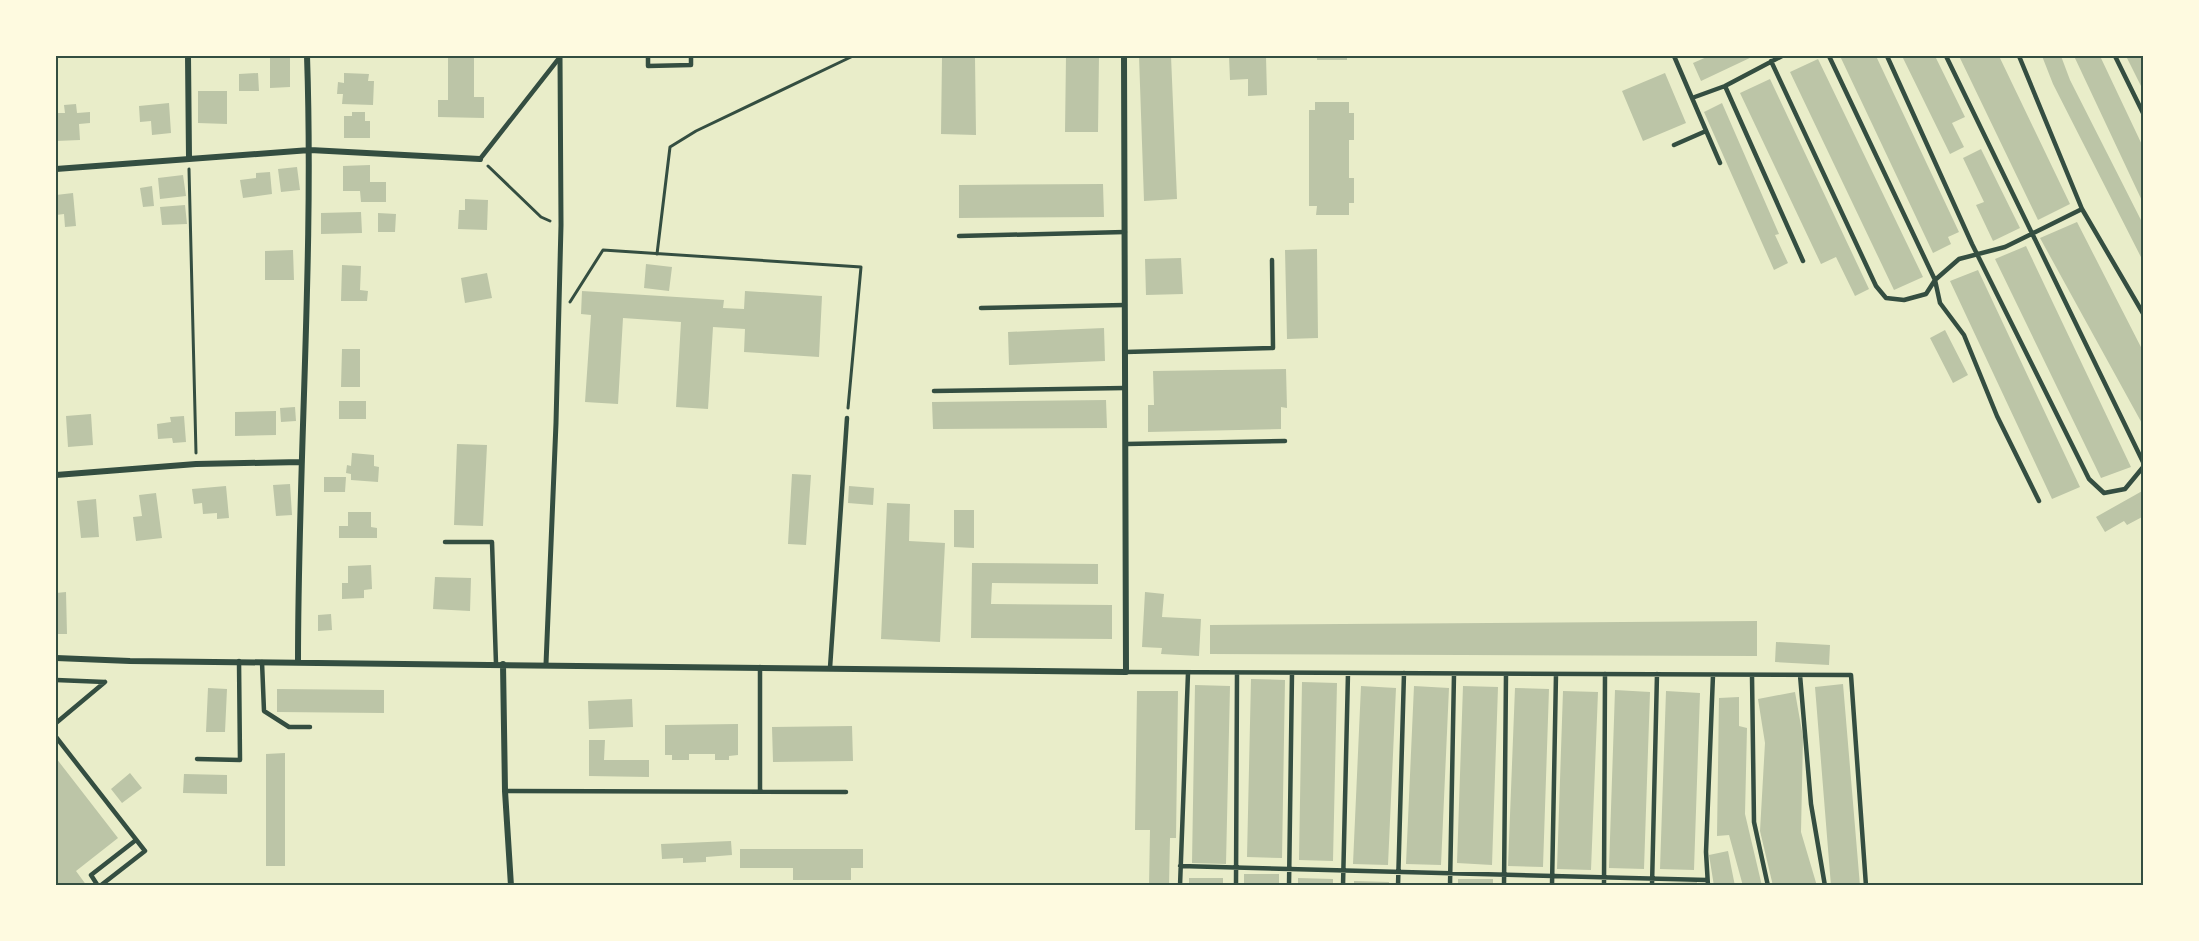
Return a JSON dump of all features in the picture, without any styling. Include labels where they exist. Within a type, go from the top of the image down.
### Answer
[{"type":"street","points":[[188,56],[189,158]]},
{"type":"street","points":[[298,662],[310,150],[307,56]]},
{"type":"street","points":[[546,664],[561,225],[560,56]]},
{"type":"street","points":[[56,658],[130,661],[1126,672],[1124,56]]},
{"type":"street","points":[[56,169],[310,150],[480,159]]},
{"type":"street","points":[[56,475],[196,464],[301,462]]},
{"type":"street","points":[[503,664],[505,791],[511,885]]},
{"type":"lane","points":[[480,159],[560,56]]},
{"type":"lane","points":[[648,56],[648,66],[691,65],[691,56]]},
{"type":"lane","points":[[1674,56],[1720,163]]},
{"type":"lane","points":[[1692,98],[1725,86],[1782,56]]},
{"type":"lane","points":[[1829,56],[1935,280],[1940,303],[1964,335],[1997,416],[2039,501]]},
{"type":"lane","points":[[1887,56],[1978,253],[2089,479],[2104,494],[2125,489],[2144,465],[1946,56]]},
{"type":"lane","points":[[2019,56],[2082,209],[2144,315]]},
{"type":"lane","points":[[2115,56],[2144,115]]},
{"type":"lane","points":[[1771,61],[1876,286],[1886,298],[1904,300],[1926,294],[1935,280],[1959,260],[2005,247],[2082,209]]},
{"type":"lane","points":[[1725,86],[1803,261]]},
{"type":"lane","points":[[1674,145],[1706,132]]},
{"type":"lane","points":[[959,236],[1125,232]]},
{"type":"lane","points":[[1125,352],[1273,348],[1272,260]]},
{"type":"lane","points":[[981,308],[1125,304]]},
{"type":"lane","points":[[934,391],[1125,388]]},
{"type":"lane","points":[[830,668],[847,418]]},
{"type":"lane","points":[[1126,444],[1285,441]]},
{"type":"lane","points":[[445,542],[492,542],[496,664]]},
{"type":"lane","points":[[197,759],[240,760],[239,661]]},
{"type":"lane","points":[[262,662],[264,711],[289,727],[310,727]]},
{"type":"lane","points":[[760,667],[760,791]]},
{"type":"lane","points":[[1126,672],[1851,675],[1866,885]]},
{"type":"lane","points":[[1180,885],[1188,673]]},
{"type":"lane","points":[[1236,885],[1238,673]]},
{"type":"lane","points":[[1289,885],[1292,673]]},
{"type":"lane","points":[[1343,885],[1348,673]]},
{"type":"lane","points":[[1398,885],[1404,673]]},
{"type":"lane","points":[[1450,885],[1454,674]]},
{"type":"lane","points":[[1504,885],[1506,674]]},
{"type":"lane","points":[[1552,885],[1556,674]]},
{"type":"lane","points":[[1604,885],[1605,674]]},
{"type":"lane","points":[[1652,885],[1657,674]]},
{"type":"lane","points":[[1180,866],[1652,879],[1708,883],[1706,852],[1713,675]]},
{"type":"lane","points":[[1752,675],[1754,822],[1768,885]]},
{"type":"lane","points":[[1800,675],[1811,804],[1825,885]]},
{"type":"lane","points":[[56,680],[105,682],[56,723]]},
{"type":"lane","points":[[56,740],[145,851],[99,885],[91,875],[136,840]]},
{"type":"lane","points":[[505,791],[846,792]]},
{"type":"path","points":[[657,254],[670,147],[696,131],[853,56]]},
{"type":"path","points":[[189,158],[196,464]]},
{"type":"path","points":[[480,159],[541,218],[561,225]]},
{"type":"path","points":[[559,304],[569,302],[603,250],[861,267],[847,418]]},
{"type":"building","points":[[448,56],[474,56],[474,97],[484,97],[484,118],[438,117],[438,100],[448,100]]},
{"type":"building","points":[[1066,56],[1099,56],[1098,132],[1065,132]]},
{"type":"building","points":[[1139,56],[1171,56],[1177,199],[1144,201]]},
{"type":"building","points":[[1229,56],[1266,56],[1267,95],[1248,96],[1248,79],[1230,80]]},
{"type":"building","points":[[1317,56],[1347,56],[1347,60],[1317,60]]},
{"type":"building","points":[[1709,56],[1754,56],[1701,81],[1693,63]]},
{"type":"building","points":[[1840,56],[1876,56],[1959,232],[1948,237],[1951,244],[1933,253]]},
{"type":"building","points":[[1902,56],[1935,56],[1965,117],[1952,123],[1964,147],[1950,154]]},
{"type":"building","points":[[1959,56],[1999,56],[2070,204],[2038,220]]},
{"type":"building","points":[[2042,56],[2061,56],[2070,80],[2144,226],[2144,263],[2053,84]]},
{"type":"building","points":[[2074,56],[2100,56],[2144,149],[2144,205]]},
{"type":"building","points":[[2126,56],[2144,56],[2144,92]]},
{"type":"building","points":[[270,57],[290,57],[290,87],[270,88]]},
{"type":"building","points":[[942,58],[975,58],[976,135],[941,134]]},
{"type":"building","points":[[1818,59],[1923,277],[1894,290],[1790,72]]},
{"type":"building","points":[[258,73],[259,91],[239,91],[239,74]]},
{"type":"building","points":[[344,73],[369,74],[368,81],[374,81],[373,105],[342,104],[343,94],[337,94],[338,82],[344,83]]},
{"type":"building","points":[[1665,73],[1686,123],[1643,141],[1622,91]]},
{"type":"building","points":[[1770,79],[1869,289],[1855,296],[1836,257],[1821,264],[1740,93]]},
{"type":"building","points":[[198,91],[227,91],[227,124],[198,123]]},
{"type":"building","points":[[1315,102],[1349,102],[1349,113],[1354,113],[1354,140],[1349,140],[1349,178],[1354,178],[1354,203],[1349,203],[1349,215],[1316,215],[1317,206],[1309,206],[1309,110],[1315,110]]},
{"type":"building","points":[[169,103],[171,133],[152,135],[151,121],[140,122],[139,106]]},
{"type":"building","points":[[1722,103],[1779,234],[1775,235],[1788,263],[1774,270],[1704,112]]},
{"type":"building","points":[[76,104],[77,113],[90,112],[90,123],[79,124],[80,140],[56,141],[56,113],[65,113],[64,105]]},
{"type":"building","points":[[352,112],[365,112],[365,121],[370,121],[370,138],[344,138],[344,116],[352,116]]},
{"type":"building","points":[[1981,149],[2020,228],[1993,241],[1976,205],[1984,202],[1963,158]]},
{"type":"building","points":[[370,165],[370,182],[386,182],[386,202],[361,202],[360,191],[343,191],[343,166]]},
{"type":"building","points":[[297,167],[300,190],[281,192],[278,169]]},
{"type":"building","points":[[270,172],[272,194],[243,198],[240,180],[256,178],[256,173]]},
{"type":"building","points":[[183,175],[186,196],[160,199],[158,178]]},
{"type":"building","points":[[1103,184],[1104,217],[959,218],[959,185]]},
{"type":"building","points":[[152,186],[154,206],[143,207],[140,188]]},
{"type":"building","points":[[73,193],[76,226],[65,227],[64,214],[56,215],[56,195]]},
{"type":"building","points":[[465,199],[488,200],[487,230],[458,229],[459,210],[465,210]]},
{"type":"building","points":[[185,205],[187,224],[162,225],[160,207]]},
{"type":"building","points":[[361,212],[362,233],[321,234],[321,213]]},
{"type":"building","points":[[378,213],[396,214],[395,232],[378,232]]},
{"type":"building","points":[[2077,222],[2144,353],[2144,427],[2040,238]]},
{"type":"building","points":[[2026,246],[2131,467],[2101,478],[1995,259]]},
{"type":"building","points":[[1317,249],[1318,338],[1287,339],[1285,250]]},
{"type":"building","points":[[293,250],[294,280],[265,280],[265,251]]},
{"type":"building","points":[[1181,258],[1183,294],[1146,295],[1145,259]]},
{"type":"building","points":[[646,264],[672,267],[669,291],[644,288]]},
{"type":"building","points":[[342,265],[361,266],[360,290],[368,291],[367,301],[341,301]]},
{"type":"building","points":[[1978,270],[2080,487],[2052,499],[1950,281]]},
{"type":"building","points":[[487,273],[492,298],[465,303],[461,278]]},
{"type":"building","points":[[582,291],[724,300],[723,308],[744,309],[745,291],[822,296],[819,357],[744,352],[745,329],[713,327],[708,409],[676,407],[681,322],[623,318],[618,404],[585,402],[591,315],[581,314]]},
{"type":"building","points":[[1104,328],[1105,361],[1009,365],[1008,332]]},
{"type":"building","points":[[1945,330],[1968,375],[1953,383],[1930,338]]},
{"type":"building","points":[[342,349],[360,349],[360,387],[341,387]]},
{"type":"building","points":[[1286,369],[1287,408],[1281,407],[1281,429],[1148,432],[1148,405],[1154,405],[1153,371]]},
{"type":"building","points":[[1106,400],[1107,428],[933,429],[932,402]]},
{"type":"building","points":[[339,401],[366,401],[366,419],[339,419]]},
{"type":"building","points":[[295,407],[296,421],[281,422],[280,408]]},
{"type":"building","points":[[276,411],[276,435],[235,436],[235,412]]},
{"type":"building","points":[[91,414],[93,445],[68,447],[66,416]]},
{"type":"building","points":[[184,416],[186,442],[173,443],[172,438],[158,439],[157,424],[171,422],[170,417]]},
{"type":"building","points":[[457,444],[487,445],[483,526],[454,525]]},
{"type":"building","points":[[352,453],[374,455],[374,466],[379,467],[378,482],[351,480],[351,474],[346,473],[347,465],[351,466]]},
{"type":"building","points":[[792,474],[811,475],[806,545],[788,544]]},
{"type":"building","points":[[324,477],[346,477],[345,492],[324,492]]},
{"type":"building","points":[[290,484],[292,515],[276,516],[273,485]]},
{"type":"building","points":[[226,486],[229,518],[217,519],[217,513],[203,514],[202,503],[194,504],[192,489]]},
{"type":"building","points":[[849,486],[874,488],[873,505],[848,503]]},
{"type":"building","points":[[2144,490],[2144,516],[2127,525],[2124,521],[2105,532],[2096,517]]},
{"type":"building","points":[[156,493],[162,538],[136,541],[133,517],[142,516],[139,495]]},
{"type":"building","points":[[96,499],[99,537],[81,538],[77,501]]},
{"type":"building","points":[[887,503],[910,504],[909,541],[945,543],[940,642],[881,639]]},
{"type":"building","points":[[954,510],[974,510],[974,548],[954,547]]},
{"type":"building","points":[[348,512],[371,512],[371,527],[377,528],[377,538],[339,538],[339,526],[348,526]]},
{"type":"building","points":[[972,563],[1098,564],[1098,584],[992,583],[991,604],[1112,605],[1112,639],[971,638]]},
{"type":"building","points":[[371,565],[372,589],[364,590],[364,598],[342,599],[342,583],[348,583],[348,566]]},
{"type":"building","points":[[435,577],[471,578],[470,611],[433,609]]},
{"type":"building","points":[[66,592],[67,634],[56,634],[56,593]]},
{"type":"building","points":[[1145,592],[1164,594],[1162,617],[1201,619],[1199,656],[1161,654],[1162,648],[1142,647]]},
{"type":"building","points":[[331,614],[332,630],[318,631],[318,615]]},
{"type":"building","points":[[1757,621],[1757,656],[1210,654],[1210,625]]},
{"type":"building","points":[[1776,642],[1830,645],[1829,665],[1775,662]]},
{"type":"building","points":[[1251,679],[1285,680],[1282,858],[1247,857]]},
{"type":"building","points":[[1302,682],[1337,683],[1333,861],[1299,860]]},
{"type":"building","points":[[1843,684],[1860,886],[1831,886],[1815,687]]},
{"type":"building","points":[[1195,685],[1230,686],[1226,864],[1192,863]]},
{"type":"building","points":[[1361,686],[1396,688],[1388,865],[1353,864]]},
{"type":"building","points":[[1414,686],[1449,688],[1441,865],[1406,864]]},
{"type":"building","points":[[1463,686],[1498,687],[1492,865],[1457,863]]},
{"type":"building","points":[[208,688],[227,689],[225,732],[206,732]]},
{"type":"building","points":[[1515,688],[1549,689],[1543,867],[1508,866]]},
{"type":"building","points":[[277,689],[384,690],[384,713],[277,712]]},
{"type":"building","points":[[1615,690],[1650,692],[1644,869],[1609,868]]},
{"type":"building","points":[[1137,691],[1178,691],[1176,838],[1170,838],[1169,886],[1149,886],[1150,830],[1135,830]]},
{"type":"building","points":[[1563,691],[1598,692],[1591,870],[1557,869]]},
{"type":"building","points":[[1666,691],[1700,693],[1694,870],[1660,869]]},
{"type":"building","points":[[1795,692],[1803,737],[1801,832],[1817,886],[1773,886],[1760,831],[1765,743],[1758,699]]},
{"type":"building","points":[[1739,697],[1739,726],[1747,728],[1745,814],[1762,886],[1743,886],[1729,835],[1717,836],[1719,698]]},
{"type":"building","points":[[632,699],[633,727],[589,729],[588,701]]},
{"type":"building","points":[[738,724],[738,755],[729,756],[729,760],[715,760],[715,754],[689,754],[689,760],[672,760],[672,755],[665,755],[665,725]]},
{"type":"building","points":[[852,726],[853,761],[773,762],[772,727]]},
{"type":"building","points":[[589,740],[605,740],[604,760],[649,760],[649,777],[589,776]]},
{"type":"building","points":[[285,753],[285,866],[266,866],[266,754]]},
{"type":"building","points":[[56,758],[118,838],[76,871],[87,886],[56,886]]},
{"type":"building","points":[[130,773],[142,788],[122,803],[111,789]]},
{"type":"building","points":[[184,774],[227,775],[227,794],[183,793]]},
{"type":"building","points":[[731,841],[732,855],[706,857],[706,862],[683,863],[683,858],[662,859],[661,844]]},
{"type":"building","points":[[740,849],[863,849],[863,868],[851,868],[851,880],[793,880],[793,868],[740,868]]},
{"type":"building","points":[[1728,851],[1735,886],[1714,886],[1709,855]]},
{"type":"building","points":[[1244,874],[1279,874],[1279,886],[1244,886]]},
{"type":"building","points":[[1189,878],[1223,878],[1223,886],[1189,886]]},
{"type":"building","points":[[1298,878],[1333,879],[1333,886],[1298,886]]},
{"type":"building","points":[[1458,879],[1493,879],[1493,886],[1458,886]]},
{"type":"building","points":[[1354,881],[1389,882],[1389,886],[1354,886]]},
{"type":"building","points":[[1697,882],[1697,886],[1663,886],[1662,883]]},
{"type":"building","points":[[1509,883],[1543,883],[1543,886],[1509,886]]}]
